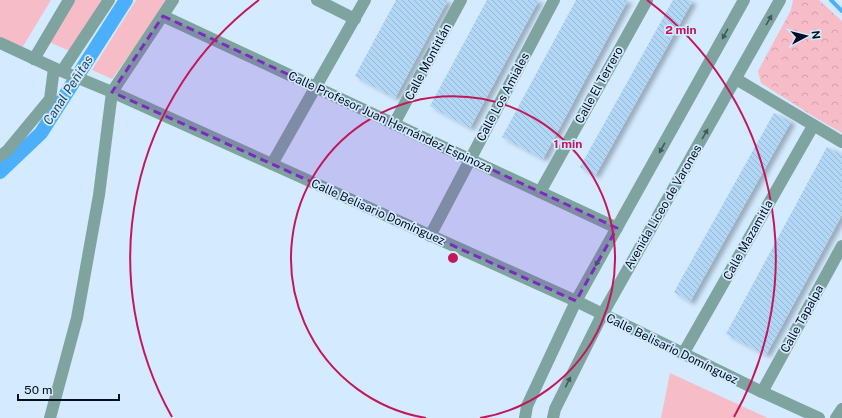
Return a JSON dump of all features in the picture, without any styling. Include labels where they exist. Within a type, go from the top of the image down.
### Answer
[{"type":"street","points":[[34,58],[69,0]]},
{"type":"street","points":[[0,156],[7,151],[50,99],[63,71],[109,0]]},
{"type":"street","points":[[50,418],[77,318],[99,195],[112,92],[173,0]]},
{"type":"street","points":[[317,0],[354,19]]},
{"type":"street","points":[[272,164],[365,0]]},
{"type":"street","name":"Calle Montitlán","points":[[394,124],[461,0]]},
{"type":"street","name":"Calle Los Amiales","points":[[430,236],[554,0]]},
{"type":"street","name":"Calle El Terrero","points":[[540,192],[647,0]]},
{"type":"street","points":[[525,418],[527,406],[576,301],[744,0]]},
{"type":"street","name":"Avenida Liceo de Varones","points":[[553,418],[555,409],[602,315],[780,0]]},
{"type":"street","name":"Calle Profesor Juan Hernández Espinoza","points":[[163,16],[617,228]]},
{"type":"street","name":"Calle Belisario Domínguez","points":[[0,43],[91,82],[576,301],[602,315],[819,418]]},
{"type":"street","points":[[736,79],[842,142]]},
{"type":"street","name":"Calle Mazamitla","points":[[683,354],[813,126]]},
{"type":"street","name":"Calle Tapalpa","points":[[762,392],[842,246]]},
{"type":"street","points":[[836,418],[842,409]]},
{"type":"highlighted area","points":[[163,16],[617,228],[576,301],[112,92]]},
{"type":"green space","points":[[0,0],[51,0],[22,48],[0,38]]},
{"type":"green space","points":[[75,0],[104,0],[72,52],[49,42]]},
{"type":"green space","points":[[136,0],[169,0],[112,79],[92,70]]},
{"type":"green space","points":[[793,0],[819,0],[842,21],[842,133],[761,83],[758,71],[791,10]]},
{"type":"green space","points":[[670,373],[768,418],[661,418]]},
{"type":"building","points":[[396,0],[448,0],[395,98],[355,76]]},
{"type":"building","points":[[487,0],[539,0],[470,128],[430,106]]},
{"type":"building","points":[[576,0],[628,0],[543,159],[502,137]]},
{"type":"building","points":[[673,0],[689,0],[692,2],[595,176],[580,167]]},
{"type":"building","points":[[774,113],[791,122],[690,302],[674,292]]},
{"type":"building","points":[[827,147],[842,155],[842,215],[766,355],[726,334]]},
{"type":"waterway","name":"Canal Peñitas","points":[[0,172],[41,133],[126,0]]},
{"type":"waterway","points":[[831,0],[842,11]]}]
